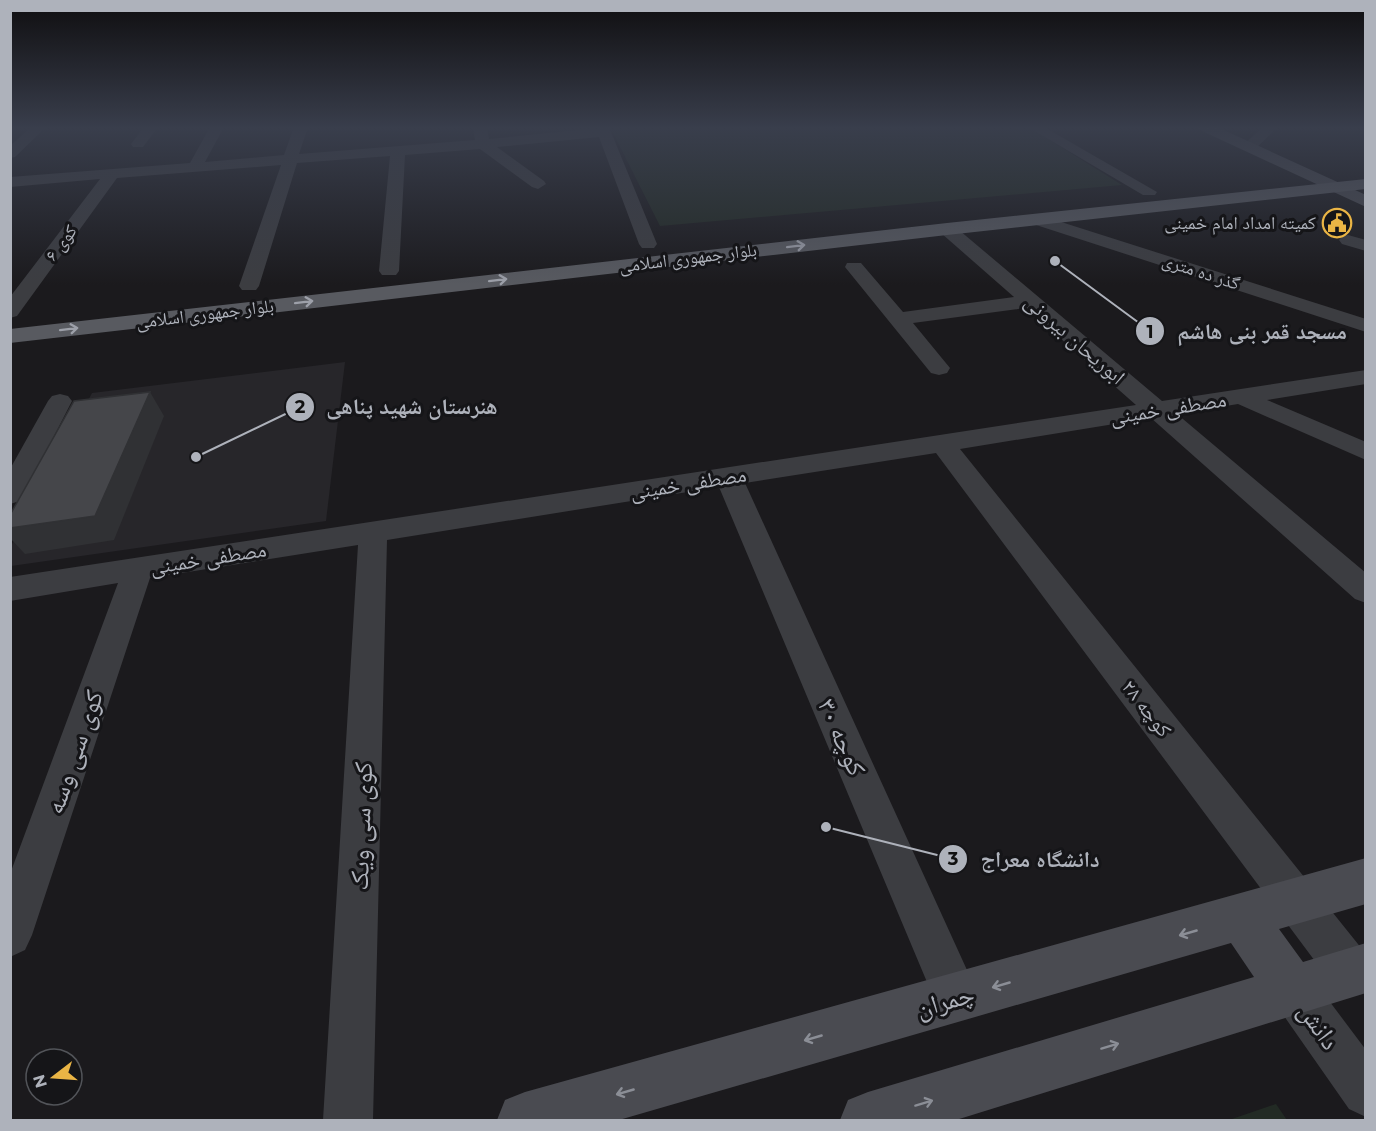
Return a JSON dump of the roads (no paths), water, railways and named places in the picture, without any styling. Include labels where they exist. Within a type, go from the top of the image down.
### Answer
[{"type":"main road","name":"بلوار جمهوری اسلامی","points":[[613,248],[1271,180]]},
{"type":"main road","name":"بلوار جمهوری اسلامی","points":[[10,336],[1036,219],[1365,184]]},
{"type":"main road","points":[[366,274],[413,269]]},
{"type":"main road","name":"بلوار جمهوری اسلامی","points":[[225,289],[272,284]]},
{"type":"main road","points":[[10,313],[34,311]]},
{"type":"street","points":[[10,182],[38,180]]},
{"type":"street","name":"کوی ۶","points":[[10,313],[108,180]]},
{"type":"street","points":[[249,286],[283,180]]},
{"type":"street","points":[[389,271],[396,180]]},
{"type":"street","points":[[532,180],[538,184]]},
{"type":"street","points":[[623,180],[648,244]]},
{"type":"street","points":[[1128,180],[1149,192]]},
{"type":"street","points":[[1318,180],[1365,202]]},
{"type":"street","name":"گذر ده متری","points":[[1036,219],[1365,326]]},
{"type":"street","name":"ابوریحان بیرونی","points":[[947,229],[1365,591]]},
{"type":"street","points":[[854,267],[939,368]]},
{"type":"street","points":[[897,319],[1031,301]]},
{"type":"street","name":"مصطفی خمینی","points":[[10,589],[1365,377]]},
{"type":"street","points":[[1240,397],[1365,452]]},
{"type":"street","points":[[10,495],[60,401]]},
{"type":"street","name":"کوچه ۲۸","points":[[942,443],[1296,901],[1358,970]]},
{"type":"street","name":"کوچه ۳۰","points":[[728,477],[956,997]]},
{"type":"street","name":"کوی سی ویک","points":[[348,1120],[373,532]]},
{"type":"street","name":"کوی سی وسه","points":[[10,935],[138,569]]},
{"type":"street","name":"چمران","points":[[525,1120],[1242,918],[1365,881]]},
{"type":"street","points":[[1242,918],[1293,990]]},
{"type":"street","points":[[868,1120],[1358,970]]},
{"type":"street","name":"دانش","points":[[1293,990],[1365,1092]]},
{"type":"place","name":"کمیته امداد امام خمینی","points":[[1337,223]]},
{"type":"place","name":"مسجد قمر بنی هاشم","points":[[1055,261]]},
{"type":"place","name":"هنرستان شهید پناهی","points":[[196,457]]},
{"type":"place","name":"دانشگاه معراج","points":[[826,827]]}]
